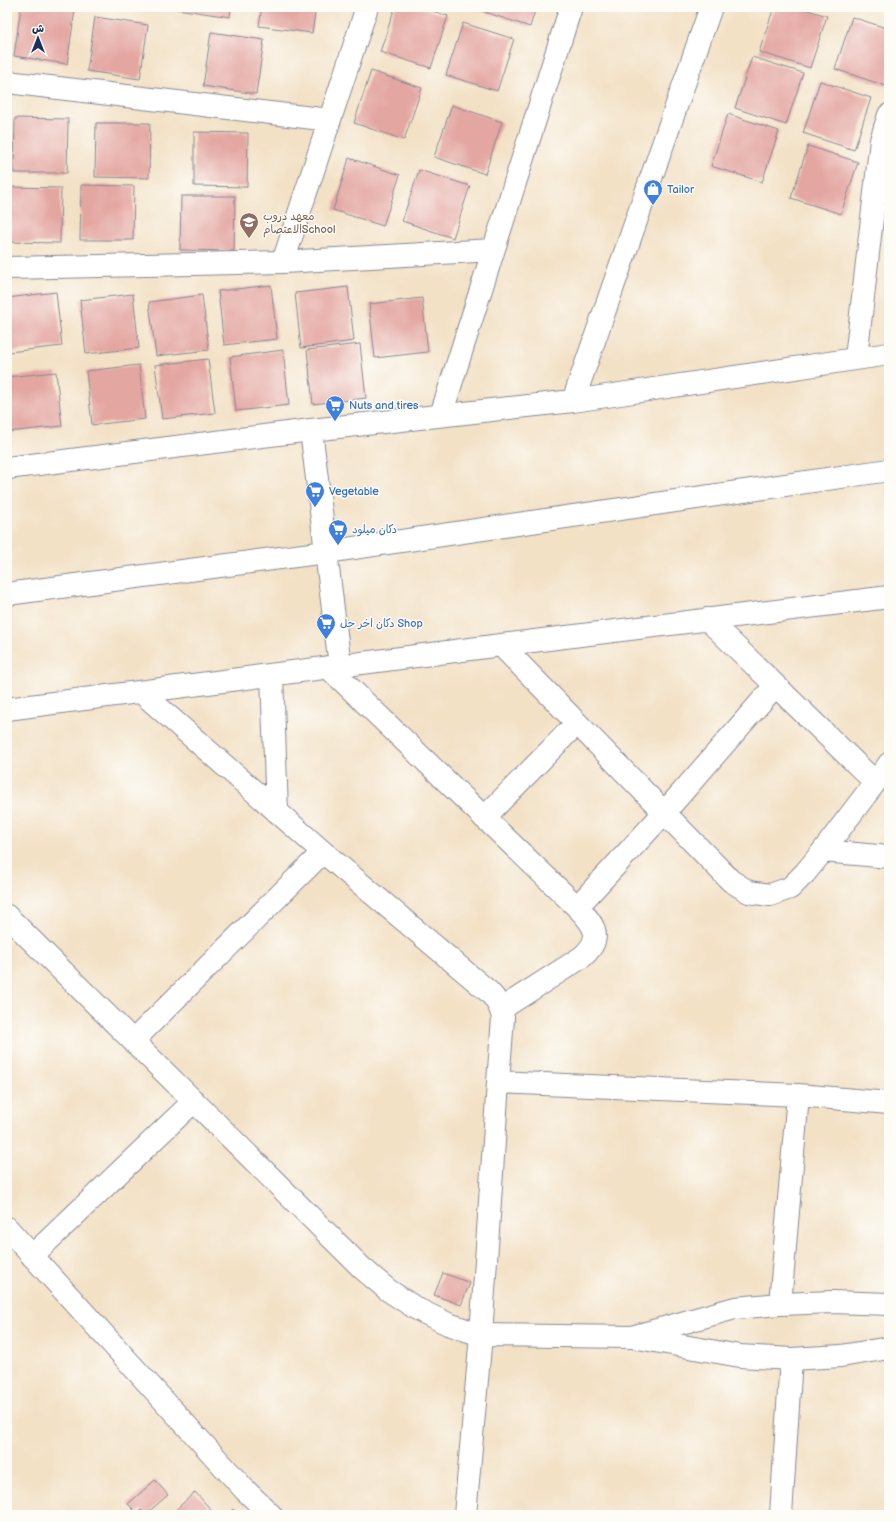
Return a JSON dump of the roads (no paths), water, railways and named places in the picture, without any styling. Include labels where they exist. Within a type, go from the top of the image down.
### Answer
[{"type":"street","points":[[283,262],[367,7]]},
{"type":"street","points":[[441,415],[571,7]]},
{"type":"street","points":[[573,401],[711,7]]},
{"type":"street","points":[[7,82],[330,120]]},
{"type":"street","points":[[856,358],[881,140],[889,115]]},
{"type":"street","points":[[7,268],[283,262],[493,250]]},
{"type":"street","points":[[7,468],[311,430],[573,401],[889,354]]},
{"type":"street","points":[[311,430],[326,552],[334,667],[484,818],[577,907],[594,927],[595,939],[591,950],[501,1009]]},
{"type":"street","points":[[7,594],[326,552],[889,470]]},
{"type":"street","points":[[7,709],[707,619],[889,598]]},
{"type":"street","points":[[707,619],[875,782]]},
{"type":"street","points":[[501,645],[731,881],[749,892],[770,895],[790,888],[805,873],[823,851],[889,764]]},
{"type":"street","points":[[272,675],[277,812]]},
{"type":"street","points":[[577,907],[664,813],[775,686]]},
{"type":"street","points":[[141,692],[323,852],[489,992],[501,1009],[503,1018],[481,1334],[466,1515]]},
{"type":"street","points":[[484,818],[576,723]]},
{"type":"street","points":[[823,851],[889,857]]},
{"type":"street","points":[[133,1041],[323,852]]},
{"type":"street","points":[[7,916],[362,1268],[388,1290],[442,1321],[481,1334],[632,1336],[740,1356],[791,1358],[841,1356],[889,1348]]},
{"type":"street","points":[[498,1082],[798,1096],[889,1103]]},
{"type":"street","points":[[780,1304],[798,1096]]},
{"type":"street","points":[[32,1256],[194,1101]]},
{"type":"street","points":[[7,1228],[240,1484],[271,1515]]},
{"type":"street","points":[[632,1336],[736,1308],[780,1304],[833,1302],[889,1304]]},
{"type":"street","points":[[781,1515],[791,1358]]},
{"type":"place","name":"Tailor","points":[[653,206]]},
{"type":"place","name":"معهد دروب الاعتصامSchool","points":[[249,239]]},
{"type":"place","name":"Nuts and tires","points":[[335,422]]},
{"type":"place","name":"Vegetable","points":[[315,508]]},
{"type":"place","name":"دكان ميلود","points":[[338,546]]},
{"type":"place","name":"دكان اخر حل Shop","points":[[326,640]]}]
